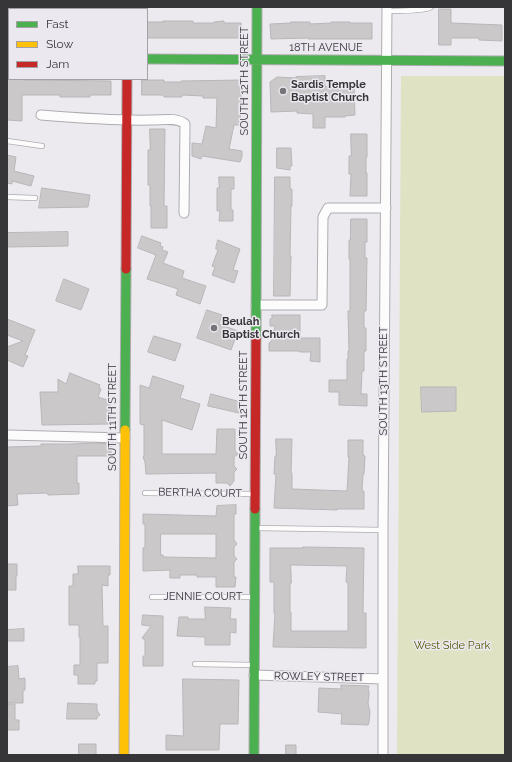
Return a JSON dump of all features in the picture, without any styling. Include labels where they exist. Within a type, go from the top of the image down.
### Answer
[{"type":"street","name":"SOUTH 12TH STREET","points":[[254,755],[257,7]]},
{"type":"street","name":"SOUTH 13TH STREET","points":[[383,755],[383,530],[387,9]]},
{"type":"street","name":"18TH AVENUE","points":[[148,59],[505,61]]},
{"type":"street","name":"SOUTH 11TH STREET","points":[[124,755],[127,80]]},
{"type":"street","points":[[41,115],[126,121],[181,121],[185,124],[184,213]]},
{"type":"street","points":[[256,305],[322,305],[323,217],[328,208],[386,208]]},
{"type":"street","points":[[7,435],[125,438]]},
{"type":"street","name":"ROWLEY STREET","points":[[254,675],[383,678]]},
{"type":"lane","points":[[387,9],[421,10],[431,7]]},
{"type":"lane","points":[[7,141],[42,146]]},
{"type":"lane","points":[[7,197],[35,198]]},
{"type":"lane","name":"BERTHA COURT","points":[[145,493],[255,494]]},
{"type":"lane","points":[[256,528],[383,530]]},
{"type":"lane","name":"JENNIE COURT","points":[[152,597],[255,597]]},
{"type":"lane","points":[[195,664],[254,665]]},
{"type":"green space","name":"West Side Park","points":[[401,76],[505,76],[505,755],[397,755]]},
{"type":"building","points":[[439,9],[451,9],[451,23],[502,25],[502,41],[479,40],[479,38],[451,38],[451,45],[439,45]]},
{"type":"building","points":[[193,21],[193,23],[214,23],[224,21],[224,23],[241,23],[242,38],[148,38],[148,22]]},
{"type":"building","points":[[310,22],[310,24],[331,22],[372,23],[372,39],[271,39],[270,24]]},
{"type":"building","points":[[325,76],[325,87],[338,82],[354,83],[355,115],[345,117],[325,117],[325,128],[313,128],[313,114],[297,113],[297,111],[271,112],[270,82],[277,77],[296,78]]},
{"type":"building","points":[[7,79],[111,81],[111,95],[60,97],[60,95],[22,95],[22,121],[7,120]]},
{"type":"building","points":[[142,80],[181,82],[242,80],[240,125],[234,125],[229,149],[242,151],[240,162],[202,156],[201,159],[192,156],[192,143],[202,144],[206,126],[216,128],[217,98],[182,95],[182,97],[164,97],[163,95],[142,95]]},
{"type":"building","points":[[150,129],[165,129],[164,206],[167,206],[167,228],[151,228],[150,185],[148,185],[148,150],[150,150]]},
{"type":"building","points":[[351,134],[367,134],[367,196],[350,196],[351,174],[349,174],[349,156],[351,156]]},
{"type":"building","points":[[277,148],[291,148],[292,166],[290,166],[290,170],[277,168]]},
{"type":"building","points":[[7,155],[16,157],[14,171],[34,176],[31,186],[12,181],[12,184],[7,183]]},
{"type":"building","points":[[219,177],[234,177],[234,189],[231,189],[231,210],[233,210],[233,221],[219,221],[220,211],[217,211],[217,188],[219,188]]},
{"type":"building","points":[[275,177],[290,177],[290,189],[292,189],[290,296],[274,296]]},
{"type":"building","points":[[42,188],[90,195],[88,207],[39,208]]},
{"type":"building","points":[[351,219],[367,219],[367,242],[365,242],[365,258],[367,258],[366,311],[364,311],[366,351],[364,351],[364,371],[362,371],[361,394],[367,394],[367,406],[339,405],[339,392],[329,392],[329,380],[347,380],[347,359],[349,351],[348,311],[350,311],[349,240]]},
{"type":"building","points":[[68,232],[68,246],[7,247],[7,233]]},
{"type":"building","points":[[142,236],[161,243],[160,246],[163,247],[162,250],[168,252],[163,263],[184,271],[182,278],[206,286],[200,304],[176,295],[178,289],[147,279],[156,255],[138,248]]},
{"type":"building","points":[[218,240],[240,249],[233,270],[238,271],[234,283],[212,275],[215,267],[212,266],[218,250],[216,249]]},
{"type":"building","points":[[64,279],[89,289],[81,310],[56,301]]},
{"type":"building","name":"Beulah Baptist Church","points":[[207,310],[222,315],[219,324],[238,331],[231,350],[197,338]]},
{"type":"building","points":[[272,315],[300,315],[300,338],[320,338],[320,362],[310,361],[311,352],[269,351],[269,343],[272,340],[275,326],[270,326],[270,319],[272,318]]},
{"type":"building","points":[[7,319],[35,330],[25,355],[28,356],[23,367],[7,360],[7,347],[23,341],[7,335]]},
{"type":"building","points":[[154,336],[181,344],[175,361],[148,352]]},
{"type":"building","points":[[70,373],[100,385],[99,388],[101,389],[98,397],[110,401],[110,424],[42,425],[40,392],[58,392],[58,379],[66,384]]},
{"type":"building","points":[[153,376],[184,386],[180,398],[200,404],[192,430],[162,420],[162,454],[216,454],[217,429],[235,429],[235,451],[238,454],[234,457],[234,466],[237,469],[234,472],[234,481],[230,486],[227,483],[216,483],[216,473],[146,474],[143,457],[144,425],[140,424],[140,385],[149,388]]},
{"type":"building","points":[[421,387],[456,387],[456,411],[422,412]]},
{"type":"building","points":[[211,394],[241,402],[239,413],[208,406]]},
{"type":"building","points":[[276,439],[292,439],[292,489],[347,491],[349,457],[348,440],[363,440],[363,455],[365,456],[362,491],[364,491],[364,509],[337,510],[274,508]]},
{"type":"building","points":[[41,444],[109,444],[111,446],[111,456],[77,456],[77,483],[79,483],[79,494],[17,494],[18,505],[7,506],[7,447],[41,446]]},
{"type":"building","points":[[236,505],[236,514],[234,514],[234,540],[237,544],[234,547],[234,556],[237,559],[234,562],[234,577],[236,577],[235,587],[216,587],[216,577],[180,575],[180,578],[170,578],[170,570],[143,571],[145,524],[143,524],[143,514],[216,516],[217,506]],"holes":[[[161,534],[216,534],[216,558],[163,557],[163,555],[161,555]]]},
{"type":"building","points":[[270,548],[364,548],[363,613],[366,613],[366,648],[273,647],[275,613],[274,582],[270,582]],"holes":[[[291,565],[347,566],[346,582],[348,583],[348,631],[291,631]]]},
{"type":"building","points":[[7,564],[17,564],[16,590],[7,590]]},
{"type":"building","points":[[78,566],[110,566],[108,586],[102,585],[103,626],[108,626],[108,663],[97,663],[97,681],[95,681],[95,684],[78,684],[78,675],[74,675],[74,665],[80,665],[80,637],[79,625],[69,625],[69,586],[73,586],[73,574],[78,574]]},
{"type":"building","points":[[205,607],[231,608],[230,619],[236,619],[236,633],[230,632],[230,645],[205,645],[205,637],[177,636],[179,617],[188,617],[188,619],[205,619]]},
{"type":"building","points":[[143,615],[163,616],[163,666],[143,666],[143,656],[145,656],[145,640],[142,638],[151,626],[142,625]]},
{"type":"building","points":[[24,629],[24,641],[7,641],[7,630]]},
{"type":"building","points":[[18,666],[19,679],[25,678],[23,703],[7,703],[7,667]]},
{"type":"building","points":[[183,679],[239,680],[238,724],[220,724],[219,750],[166,750],[166,735],[183,736]]},
{"type":"building","points":[[341,685],[369,686],[368,703],[370,712],[368,725],[341,724],[342,714],[318,712],[319,688],[341,689]]},
{"type":"building","points":[[68,703],[97,704],[97,710],[100,715],[97,719],[67,719]]},
{"type":"building","points":[[7,704],[15,704],[15,720],[19,720],[19,730],[7,730]]},
{"type":"building","points":[[79,744],[96,744],[96,755],[79,755]]},
{"type":"building","points":[[286,745],[296,745],[296,755],[286,755]]},
{"type":"traffic: fast","points":[[256,338],[257,7]]},
{"type":"traffic: fast","points":[[148,59],[505,61]]},
{"type":"traffic: fast","points":[[125,430],[126,269]]},
{"type":"traffic: fast","points":[[254,755],[255,509]]},
{"type":"traffic: slow","points":[[124,755],[125,430]]},
{"type":"traffic: jam","points":[[126,269],[127,80]]},
{"type":"traffic: jam","points":[[255,509],[256,338]]},
{"type":"place","name":"Sardis Temple Baptist Church","points":[[283,91]]},
{"type":"place","name":"Beulah Baptist Church","points":[[214,328]]}]
